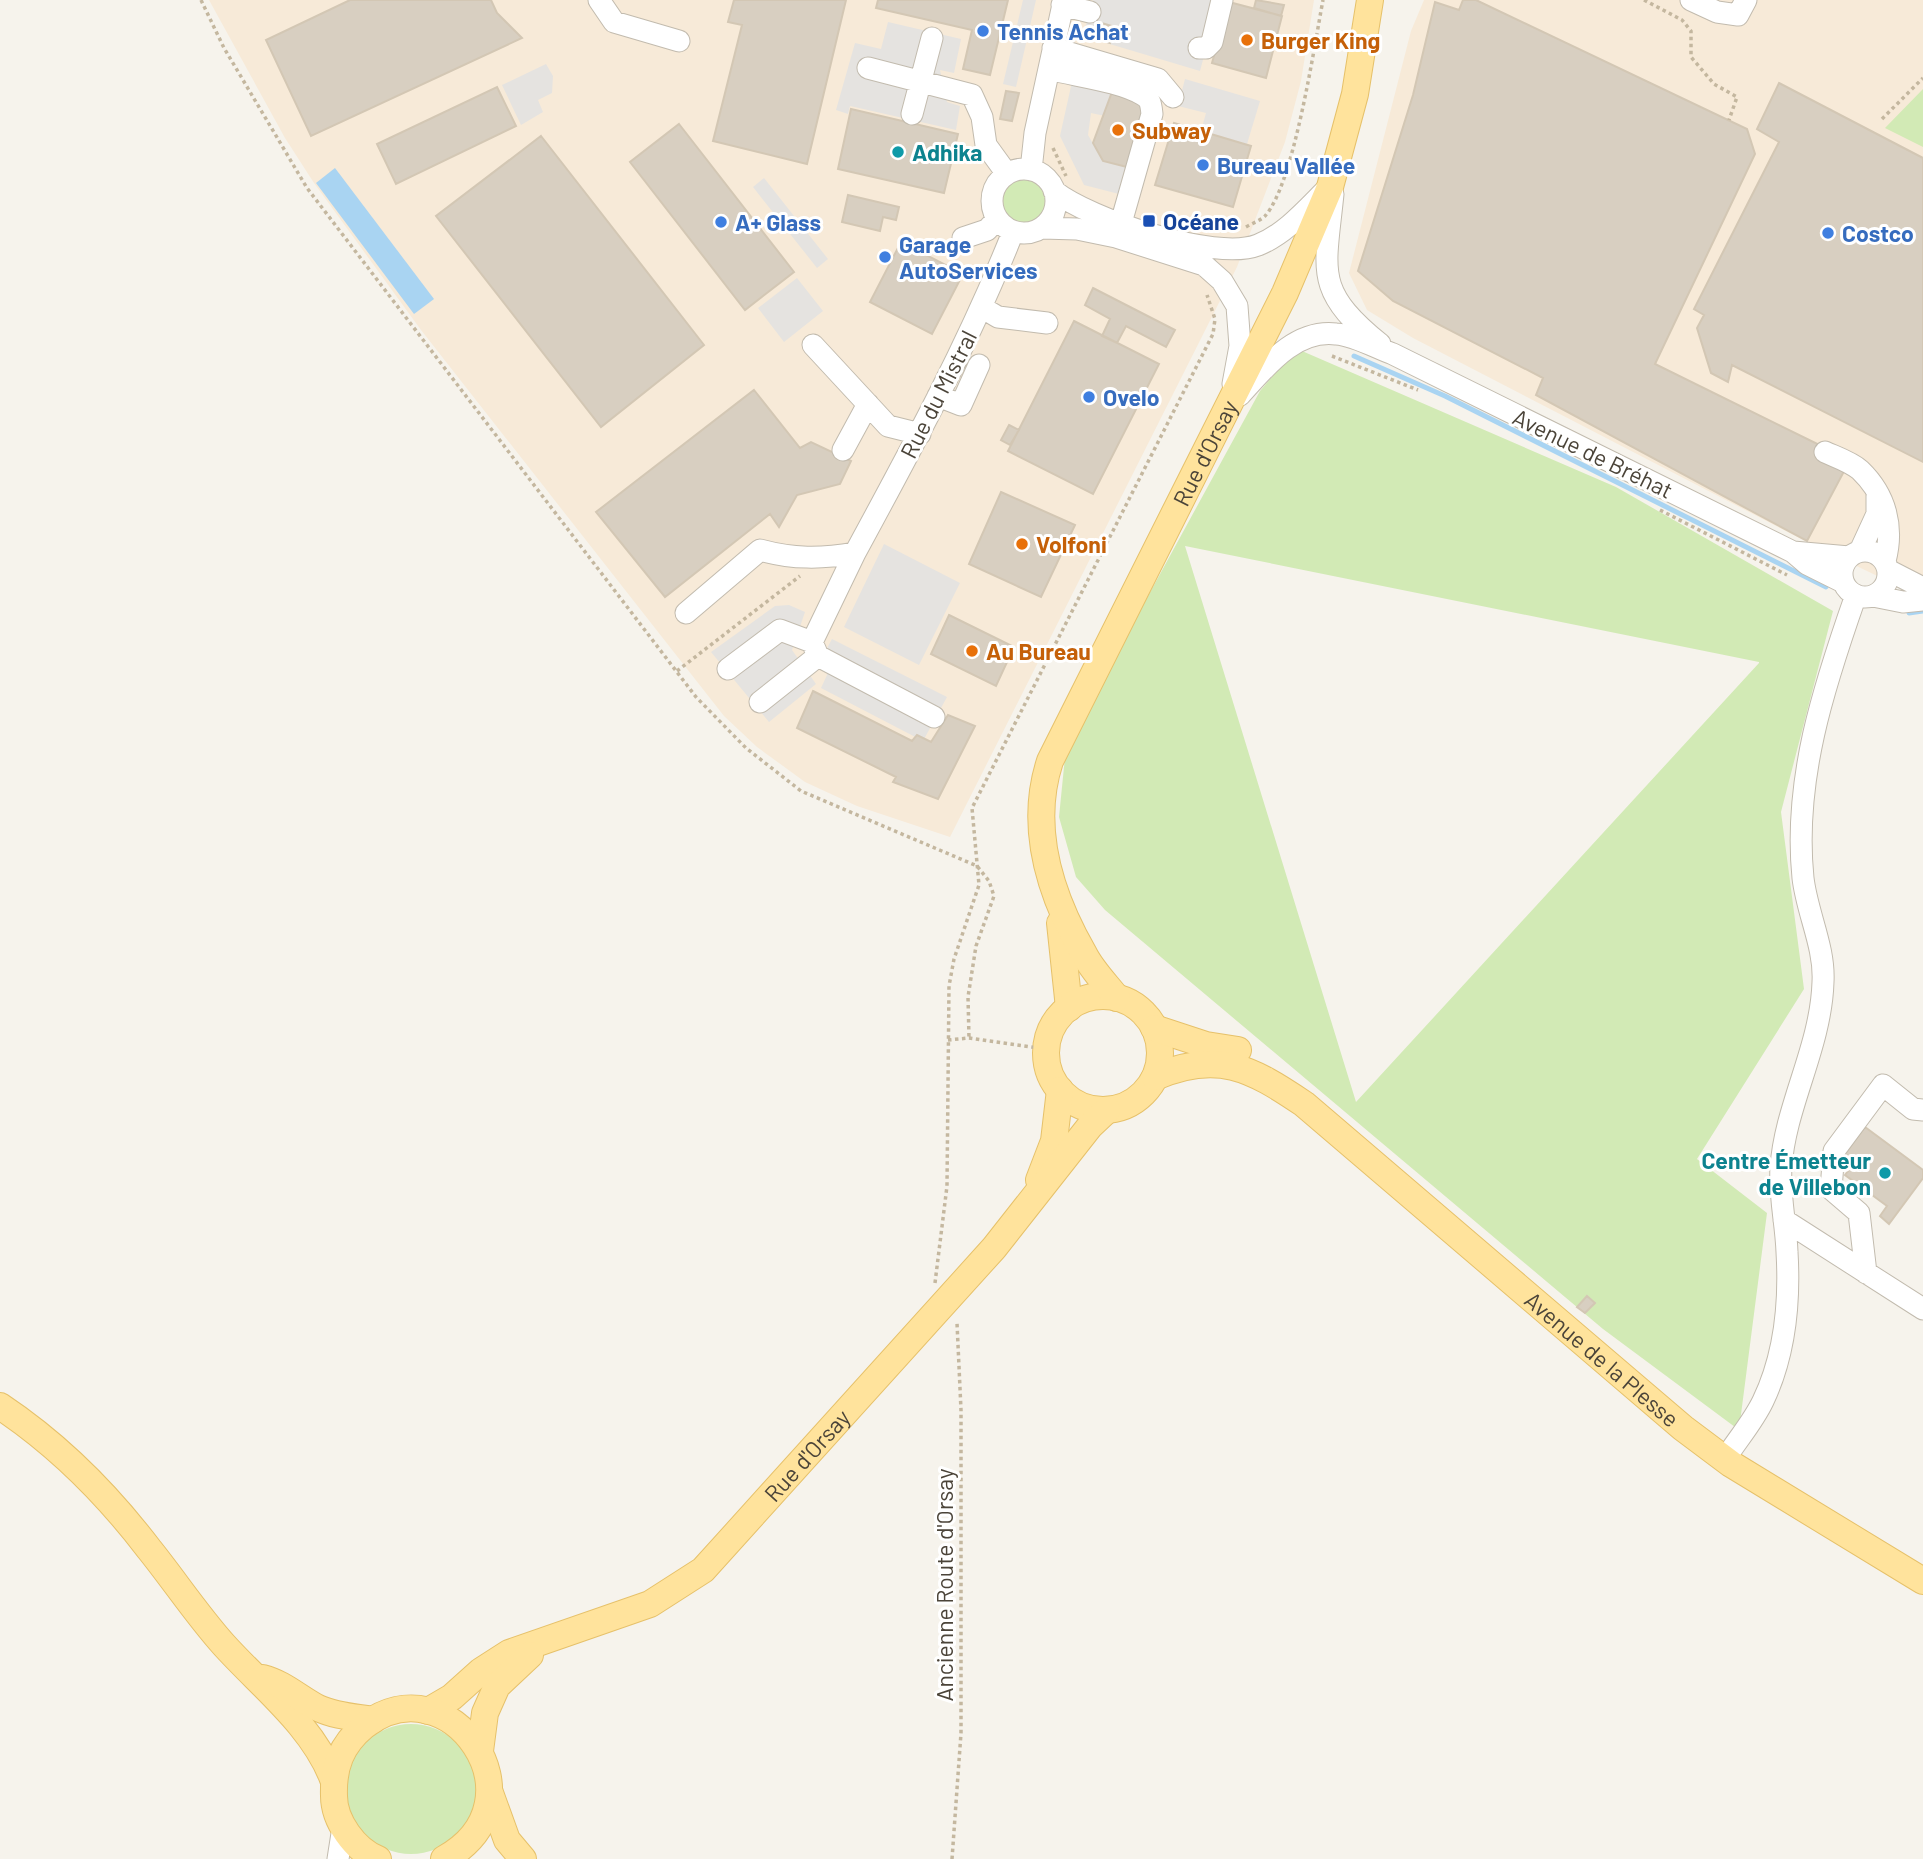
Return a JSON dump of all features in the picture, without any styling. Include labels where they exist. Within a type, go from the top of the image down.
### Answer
[{"type":"main road","name":"Rue d'Orsay","points":[[1069,1007],[1056,897],[1040,833],[1043,784],[1050,761],[1285,293],[1333,177],[1355,94],[1370,0]]},
{"type":"main road","name":"Rue d'Orsay","points":[[1056,897],[1084,956],[1117,998]]},
{"type":"main road","points":[[1100,996],[1117,998],[1144,1013],[1154,1028],[1160,1053],[1155,1077],[1136,1100],[1107,1110],[1090,1109],[1073,1102],[1060,1090],[1047,1063],[1046,1049],[1050,1033],[1069,1007],[1100,996]]},
{"type":"main road","name":"Avenue de la Plesse","points":[[1154,1028],[1206,1045],[1238,1050],[1270,1067],[1304,1104]]},
{"type":"main road","name":"Avenue de la Plesse","points":[[1155,1077],[1183,1065],[1235,1065],[1265,1077],[1304,1104],[1682,1428],[1725,1459],[1923,1581]]},
{"type":"main road","name":"Rue d'Orsay","points":[[1030,1201],[1054,1141],[1060,1090]]},
{"type":"main road","name":"Rue d'Orsay","points":[[428,1711],[452,1698],[494,1662],[522,1648],[538,1646],[650,1604],[703,1570],[970,1276],[1090,1126],[1107,1110]]},
{"type":"main road","points":[[0,1406],[51,1444],[104,1496],[225,1646],[258,1676],[266,1692],[314,1741],[324,1755],[333,1779],[334,1805],[343,1827],[356,1844],[378,1859]]},
{"type":"main road","points":[[480,1751],[485,1713],[498,1686],[538,1646]]},
{"type":"main road","points":[[258,1676],[274,1680],[319,1708],[338,1715],[373,1720]]},
{"type":"main road","points":[[333,1779],[340,1755],[351,1737],[373,1720],[407,1710],[428,1711],[449,1719],[467,1733],[480,1751],[488,1770],[490,1793],[507,1840],[523,1859]]},
{"type":"main road","points":[[461,1856],[485,1815],[490,1793]]},
{"type":"street","points":[[599,0],[614,22],[679,41]]},
{"type":"street","points":[[1199,48],[1206,48],[1212,42],[1222,0]]},
{"type":"street","points":[[1691,0],[1717,12],[1738,15],[1746,0]]},
{"type":"street","points":[[1031,170],[1063,3],[1090,12]]},
{"type":"street","points":[[912,114],[932,38]]},
{"type":"street","points":[[1051,59],[1093,80],[1145,95],[1151,104],[1152,114],[1121,223]]},
{"type":"street","points":[[1051,59],[1158,79],[1173,97]]},
{"type":"street","points":[[868,68],[972,95],[982,117],[986,145],[1007,174]]},
{"type":"street","points":[[1005,225],[992,199],[999,180],[1007,174],[1031,170],[1061,185],[1083,210],[1121,223],[1209,248],[1257,246],[1291,224],[1333,177]]},
{"type":"street","name":"Avenue de Bréhat","points":[[1333,177],[1327,250],[1327,273],[1332,295],[1350,319],[1393,354]]},
{"type":"street","points":[[1042,228],[1054,212],[1061,185]]},
{"type":"street","points":[[963,238],[1005,225],[1033,232],[1042,228],[1077,229],[1116,237],[1204,265],[1222,281],[1237,306],[1240,346],[1229,407]]},
{"type":"street","name":"Rue du Mistral","points":[[815,649],[834,595],[920,434],[981,307],[1005,225]]},
{"type":"street","points":[[981,307],[998,317],[1047,323]]},
{"type":"street","name":"Avenue de Bréhat","points":[[1229,407],[1275,357],[1301,340],[1336,333],[1393,354],[1793,552],[1807,564],[1857,591],[1903,602],[1923,600]]},
{"type":"street","points":[[813,345],[888,426],[920,434]]},
{"type":"street","points":[[938,396],[961,405],[979,365]]},
{"type":"street","points":[[843,450],[868,404]]},
{"type":"street","points":[[1825,452],[1859,469],[1887,509],[1890,527],[1887,583],[1857,591]]},
{"type":"street","points":[[1857,591],[1842,569],[1877,514],[1877,494]]},
{"type":"street","points":[[686,614],[760,550],[790,558],[855,553]]},
{"type":"street","name":"Avenue de Bréhat","points":[[1793,552],[1854,554]]},
{"type":"street","points":[[1854,554],[1874,552],[1887,566],[1923,588]]},
{"type":"street","points":[[1725,1459],[1762,1402],[1783,1335],[1788,1283],[1780,1185],[1782,1154],[1809,1066],[1824,981],[1803,881],[1802,807],[1809,753],[1821,703],[1857,591]]},
{"type":"street","points":[[728,669],[780,630],[934,717]]},
{"type":"street","points":[[760,702],[815,649]]},
{"type":"street","points":[[1866,1273],[1859,1213],[1831,1189],[1833,1151],[1882,1085],[1913,1108],[1923,1110]]},
{"type":"street","points":[[1784,1220],[1923,1310]]},
{"type":"street","points":[[338,1859],[343,1827]]},
{"type":"path","points":[[201,0],[224,48],[307,188],[517,466],[696,696],[746,748],[801,791],[976,866],[989,881],[994,896],[976,946],[968,997],[970,1038]]},
{"type":"path","points":[[1244,228],[1264,217],[1273,205],[1294,147],[1323,0]]},
{"type":"path","points":[[1644,0],[1682,20],[1691,31],[1690,57],[1714,84],[1737,97],[1728,120]]},
{"type":"path","points":[[1882,119],[1923,78]]},
{"type":"path","points":[[1053,146],[1061,185]]},
{"type":"path","points":[[935,1287],[934,1277],[947,1186],[949,986],[954,960],[979,885],[972,808],[1213,334],[1215,319],[1204,287]]},
{"type":"path","points":[[677,670],[781,589],[829,557]]},
{"type":"path","points":[[948,1040],[970,1038],[1046,1049]]},
{"type":"path","name":"Ancienne Route d'Orsay","points":[[951,1312],[959,1333],[961,1410],[961,1733],[952,1859]]},
{"type":"shaded area","points":[[209,0],[1314,0],[1301,81],[1285,142],[1237,267],[950,837],[857,806],[805,782],[757,747],[724,716],[421,330],[314,183],[285,138]]},
{"type":"shaded area","points":[[1023,0],[1036,0],[1016,87],[1003,84]]},
{"type":"shaded area","points":[[1093,0],[1219,0],[1200,71],[1083,36]]},
{"type":"shaded area","points":[[1424,0],[1923,0],[1923,589],[1898,586],[1807,542],[1413,338],[1367,310],[1349,273],[1411,31]]},
{"type":"shaded area","points":[[888,22],[961,39],[954,73],[940,70],[947,102],[960,106],[956,130],[850,106],[848,114],[836,110],[855,43],[881,49]]},
{"type":"shaded area","points":[[546,64],[553,76],[552,93],[538,100],[543,112],[521,125],[502,85]]},
{"type":"shaded area","points":[[1185,79],[1260,101],[1247,144],[1201,131],[1206,113],[1178,106]]},
{"type":"shaded area","points":[[1072,82],[1112,92],[1105,116],[1091,113],[1088,135],[1103,161],[1127,167],[1119,194],[1084,185],[1060,136]]},
{"type":"shaded area","points":[[764,178],[828,259],[817,268],[753,187]]},
{"type":"shaded area","points":[[797,278],[823,311],[784,342],[758,308]]},
{"type":"shaded area","points":[[884,544],[960,583],[919,665],[844,627]]},
{"type":"shaded area","points":[[789,605],[805,612],[792,650],[816,684],[769,722],[711,652],[775,606]]},
{"type":"shaded area","points":[[832,639],[947,697],[923,741],[821,688],[827,675],[825,652]]},
{"type":"green space","points":[[1923,89],[1923,147],[1885,128]]},
{"type":"green space","points":[[1025,179],[1034,180],[1041,185],[1046,192],[1046,210],[1041,217],[1034,222],[1025,223],[1016,222],[1009,217],[1004,210],[1003,201],[1004,192],[1009,185],[1016,180]]},
{"type":"green space","points":[[1302,351],[1616,487],[1833,611],[1781,812],[1804,989],[1697,1159],[1767,1213],[1739,1430],[1603,1329],[1105,910],[1076,877],[1059,817],[1065,757],[1124,640],[1260,391],[1287,359]],"holes":[[[1185,546],[1759,663],[1356,1102]]]},
{"type":"green space","points":[[411,1724],[436,1729],[457,1743],[471,1764],[476,1789],[471,1814],[457,1835],[436,1849],[411,1854],[386,1849],[365,1835],[351,1814],[346,1789],[351,1764],[365,1743],[386,1729]]},
{"type":"water","points":[[335,168],[434,299],[414,314],[316,183]]},
{"type":"building","points":[[350,0],[491,0],[497,13],[522,38],[311,136],[266,40]]},
{"type":"building","points":[[734,0],[846,0],[807,164],[713,141],[742,25],[728,22]]},
{"type":"building","points":[[878,0],[1008,0],[990,75],[963,69],[972,30],[876,8]]},
{"type":"building","points":[[1256,0],[1284,5],[1281,16],[1254,8]]},
{"type":"building","points":[[1463,0],[1476,0],[1747,129],[1755,154],[1655,364],[1850,460],[1807,541],[1536,395],[1543,378],[1393,301],[1358,271],[1413,95],[1435,2],[1459,10]]},
{"type":"building","name":"Burger King","points":[[1229,2],[1282,16],[1266,78],[1212,63]]},
{"type":"building","points":[[1098,22],[1115,27],[1110,43],[1094,38]]},
{"type":"building","name":"Costco","points":[[1779,83],[1923,158],[1923,462],[1732,365],[1728,382],[1711,373],[1697,328],[1704,315],[1694,309],[1779,142],[1757,129]]},
{"type":"building","points":[[497,87],[516,126],[396,184],[377,144]]},
{"type":"building","points":[[1006,91],[1019,93],[1012,121],[1000,119]]},
{"type":"building","name":"Subway","points":[[1112,92],[1139,100],[1143,112],[1127,167],[1103,161],[1093,143]]},
{"type":"building","name":"Adhika","points":[[851,109],[958,134],[944,193],[838,169]]},
{"type":"building","name":"Bureau Vallée","points":[[1174,123],[1251,146],[1233,207],[1155,185]]},
{"type":"building","points":[[679,124],[794,272],[745,310],[630,162]]},
{"type":"building","points":[[541,136],[704,345],[601,427],[436,216]]},
{"type":"building","points":[[848,195],[899,207],[896,220],[883,217],[880,231],[842,222]]},
{"type":"building","points":[[901,242],[963,274],[932,334],[870,302]]},
{"type":"building","points":[[1093,288],[1175,330],[1166,347],[1126,326],[1117,343],[1102,336],[1110,319],[1085,305]]},
{"type":"building","name":"Ovelo","points":[[1074,321],[1159,364],[1093,494],[1008,451]]},
{"type":"building","points":[[754,390],[800,448],[811,442],[851,461],[840,484],[797,495],[779,527],[770,514],[665,597],[596,512]]},
{"type":"building","points":[[1009,425],[1019,430],[1010,445],[1001,440]]},
{"type":"building","name":"Volfoni","points":[[1001,492],[1075,525],[1041,597],[969,564]]},
{"type":"building","name":"Au Bureau","points":[[949,615],[1014,647],[996,686],[931,654]]},
{"type":"building","points":[[813,691],[912,741],[917,735],[931,742],[948,715],[975,726],[938,799],[893,782],[896,777],[797,728]]},
{"type":"building","name":"Centre Émetteur de Villebon","points":[[1865,1127],[1923,1170],[1923,1178],[1889,1224],[1880,1216],[1887,1206],[1845,1175],[1856,1161],[1845,1154]]},
{"type":"building","points":[[1587,1296],[1595,1303],[1585,1313],[1577,1307]]},
{"type":"waterway","points":[[1354,356],[1445,396],[1826,587]]},
{"type":"waterway","points":[[1909,613],[1923,611]]},
{"type":"place","name":"Tennis Achat","points":[[983,31]]},
{"type":"place","name":"Burger King","points":[[1247,40]]},
{"type":"place","name":"Subway","points":[[1118,130]]},
{"type":"place","name":"Adhika","points":[[898,152]]},
{"type":"place","name":"Bureau Vallée","points":[[1203,165]]},
{"type":"place","name":"Océane","points":[[1149,221]]},
{"type":"place","name":"A+ Glass","points":[[721,222]]},
{"type":"place","name":"Costco","points":[[1828,233]]},
{"type":"place","name":"Garage AutoServices","points":[[885,257]]},
{"type":"place","name":"Ovelo","points":[[1089,397]]},
{"type":"place","name":"Volfoni","points":[[1022,544]]},
{"type":"place","name":"Au Bureau","points":[[972,651]]},
{"type":"place","name":"Centre Émetteur de Villebon","points":[[1885,1173]]}]
